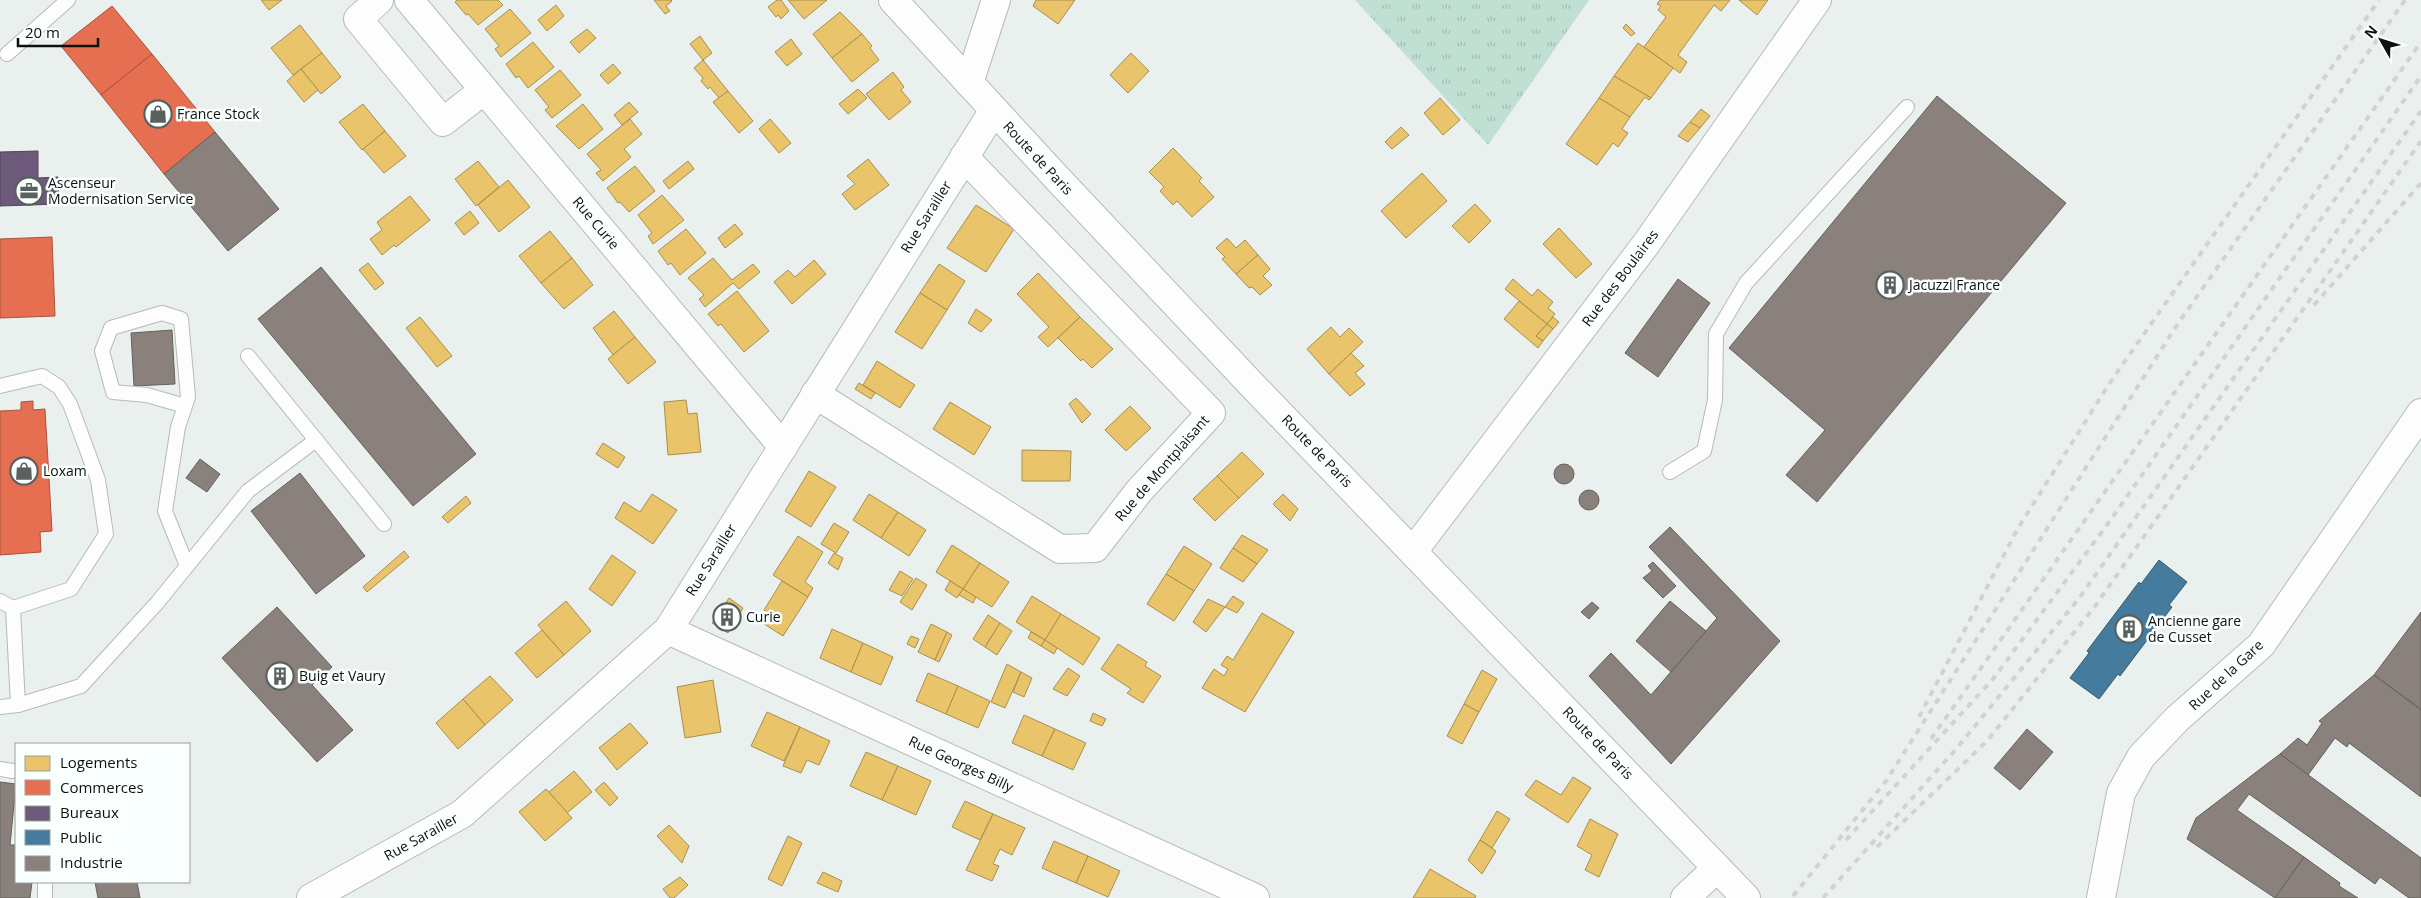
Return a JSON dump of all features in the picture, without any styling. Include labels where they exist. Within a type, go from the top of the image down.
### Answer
[{"type":"street","points":[[379,0],[358,18],[443,122],[484,90]]},
{"type":"street","name":"Rue Curie","points":[[409,0],[783,447]]},
{"type":"street","name":"Route de Paris","points":[[893,0],[1259,392],[1414,550],[1746,898]]},
{"type":"street","points":[[969,83],[996,0]]},
{"type":"street","name":"Rue des Boulaires","points":[[1414,550],[1646,244],[1817,0]]},
{"type":"street","name":"Rue Sarailler","points":[[311,898],[462,814],[668,630],[994,110]]},
{"type":"street","name":"Rue de Montplaisant","points":[[815,394],[1060,548],[1095,548],[1139,491],[1211,413],[964,157]]},
{"type":"street","name":"Rue de la Gare","points":[[2101,898],[2121,792],[2141,757],[2177,720],[2262,645],[2421,413]]},
{"type":"street","name":"Rue Georges Billy","points":[[668,630],[1255,898]]},
{"type":"street","points":[[1685,898],[1717,868]]},
{"type":"lane","points":[[7,54],[68,0]]},
{"type":"lane","points":[[1670,472],[1704,451],[1715,400],[1716,334],[1746,283],[1907,107]]},
{"type":"lane","points":[[185,406],[147,395],[113,392],[102,351],[111,328],[162,313],[181,319],[188,397],[178,428],[165,511],[187,566]]},
{"type":"lane","points":[[248,356],[384,524]]},
{"type":"lane","points":[[0,386],[42,376],[59,387],[70,404],[98,480],[106,534],[71,588],[13,608],[0,601]]},
{"type":"lane","points":[[0,707],[18,705],[81,686],[157,603],[248,491],[316,440]]},
{"type":"lane","points":[[13,608],[18,705]]},
{"type":"lane","points":[[44,883],[45,898]]},
{"type":"green space","points":[[1355,0],[1589,0],[1488,145]]},
{"type":"building: Logements","points":[[261,0],[282,0],[269,10]]},
{"type":"building: Logements","points":[[457,0],[498,0],[503,5],[478,25],[455,2]]},
{"type":"building: Logements","points":[[654,0],[671,0],[666,6],[670,11],[665,14]]},
{"type":"building: Logements","points":[[777,0],[781,0],[789,11],[781,19],[778,15],[776,17],[768,7]]},
{"type":"building: Logements","points":[[788,0],[827,0],[804,19]]},
{"type":"building: Logements","points":[[1036,0],[1075,0],[1058,24],[1033,6]]},
{"type":"building: Logements","points":[[1660,0],[1730,0],[1721,11],[1714,5],[1678,55],[1687,62],[1680,73],[1644,47],[1666,17],[1658,10],[1661,6],[1657,4]]},
{"type":"building: Logements","points":[[1739,0],[1768,0],[1757,15]]},
{"type":"building: Logements","points":[[556,5],[564,16],[547,31],[538,20]]},
{"type":"building: Logements","points":[[510,9],[531,33],[501,57],[495,49],[499,46],[485,29]]},
{"type":"building: Logements","points":[[840,12],[862,34],[832,58],[813,34]]},
{"type":"building: Logements","points":[[1626,24],[1635,33],[1631,36],[1623,28]]},
{"type":"building: Logements","points":[[300,25],[322,53],[293,75],[271,48]]},
{"type":"building: Logements","points":[[587,29],[596,38],[579,53],[570,42]]},
{"type":"building: Logements","points":[[862,34],[872,46],[870,48],[879,60],[852,82],[832,58]]},
{"type":"building: Logements","points":[[700,36],[712,53],[703,60],[690,44]]},
{"type":"building: Logements","points":[[791,39],[802,54],[787,66],[775,52]]},
{"type":"building: Logements","points":[[533,42],[554,67],[528,88],[519,76],[516,78],[506,64]]},
{"type":"building: Logements","points":[[1638,43],[1673,68],[1651,98],[1614,76]]},
{"type":"building: Logements","points":[[322,53],[341,77],[321,94],[301,69]]},
{"type":"building: Logements","points":[[1131,53],[1149,71],[1128,93],[1110,75]]},
{"type":"building: Logements","points":[[703,60],[728,91],[719,98],[710,87],[708,89],[701,81],[703,78],[694,68]]},
{"type":"building: Logements","points":[[613,64],[621,73],[608,84],[600,75]]},
{"type":"building: Logements","points":[[301,69],[318,90],[304,102],[287,81]]},
{"type":"building: Logements","points":[[560,70],[581,95],[552,118],[545,110],[549,107],[535,90]]},
{"type":"building: Logements","points":[[893,72],[904,87],[901,90],[911,102],[889,120],[866,94]]},
{"type":"building: Logements","points":[[1614,76],[1651,98],[1649,100],[1645,97],[1630,117],[1599,98]]},
{"type":"building: Logements","points":[[858,89],[867,98],[848,114],[839,104]]},
{"type":"building: Logements","points":[[728,91],[753,121],[739,133],[713,102]]},
{"type":"building: Logements","points":[[1440,98],[1460,120],[1443,135],[1424,113]]},
{"type":"building: Logements","points":[[1599,98],[1630,117],[1622,129],[1628,133],[1618,147],[1613,143],[1597,165],[1566,144]]},
{"type":"building: Logements","points":[[629,102],[638,112],[622,125],[614,115]]},
{"type":"building: Logements","points":[[363,104],[385,131],[362,150],[339,122]]},
{"type":"building: Logements","points":[[583,104],[603,129],[579,149],[556,126]]},
{"type":"building: Logements","points":[[1701,109],[1710,116],[1700,128],[1690,122]]},
{"type":"building: Logements","points":[[630,119],[642,134],[624,149],[631,157],[603,181],[596,173],[601,170],[587,154]]},
{"type":"building: Logements","points":[[770,119],[791,143],[779,153],[759,129]]},
{"type":"building: Logements","points":[[1690,122],[1700,128],[1688,142],[1678,136]]},
{"type":"building: Logements","points":[[1401,127],[1409,135],[1392,149],[1385,142]]},
{"type":"building: Logements","points":[[385,131],[406,156],[384,173],[363,149]]},
{"type":"building: Logements","points":[[1173,148],[1202,178],[1199,181],[1214,197],[1192,217],[1177,201],[1173,205],[1160,191],[1164,187],[1149,172]]},
{"type":"building: Logements","points":[[868,159],[889,185],[855,210],[842,194],[855,184],[847,176]]},
{"type":"building: Logements","points":[[478,161],[499,187],[476,206],[455,179]]},
{"type":"building: Logements","points":[[688,161],[694,169],[669,189],[663,181]]},
{"type":"building: Logements","points":[[635,166],[655,191],[629,212],[620,202],[618,203],[607,188]]},
{"type":"building: Logements","points":[[1422,173],[1447,201],[1406,238],[1381,211]]},
{"type":"building: Logements","points":[[508,180],[530,207],[499,232],[478,205]]},
{"type":"building: Logements","points":[[662,195],[684,220],[653,244],[648,236],[652,233],[638,215]]},
{"type":"building: Logements","points":[[410,196],[430,220],[396,247],[394,245],[382,255],[370,239],[382,230],[377,222]]},
{"type":"building: Logements","points":[[1475,204],[1491,221],[1469,243],[1452,226]]},
{"type":"building: Logements","points":[[976,205],[1014,229],[986,272],[947,248]]},
{"type":"building: Logements","points":[[470,211],[479,223],[464,235],[455,223]]},
{"type":"building: Logements","points":[[735,224],[743,234],[725,248],[718,238]]},
{"type":"building: Logements","points":[[1559,228],[1592,264],[1576,278],[1543,244]]},
{"type":"building: Logements","points":[[686,229],[706,253],[680,275],[671,263],[668,265],[658,251]]},
{"type":"building: Logements","points":[[550,231],[572,258],[541,283],[519,256]]},
{"type":"building: Logements","points":[[1227,238],[1236,248],[1245,240],[1258,255],[1236,274],[1222,259],[1225,257],[1216,248]]},
{"type":"building: Logements","points":[[1258,255],[1270,269],[1263,276],[1272,285],[1260,295],[1252,287],[1249,288],[1236,274]]},
{"type":"building: Logements","points":[[572,258],[593,285],[564,309],[541,283]]},
{"type":"building: Logements","points":[[713,258],[732,280],[753,264],[760,272],[739,289],[733,283],[705,307],[699,299],[704,295],[688,278]]},
{"type":"building: Logements","points":[[814,260],[826,274],[792,304],[774,282],[788,270],[795,277]]},
{"type":"building: Logements","points":[[368,263],[384,283],[375,290],[359,270]]},
{"type":"building: Logements","points":[[939,264],[965,281],[947,310],[920,293]]},
{"type":"building: Logements","points":[[1038,273],[1080,317],[1048,347],[1038,337],[1049,327],[1017,294]]},
{"type":"building: Logements","points":[[1513,279],[1532,296],[1538,289],[1553,302],[1548,308],[1555,314],[1547,324],[1505,289]]},
{"type":"building: Logements","points":[[737,291],[769,331],[744,352],[721,324],[718,326],[708,314]]},
{"type":"building: Logements","points":[[920,293],[947,310],[922,349],[895,332]]},
{"type":"building: Logements","points":[[1519,301],[1547,324],[1536,336],[1543,341],[1538,348],[1504,319]]},
{"type":"building: Logements","points":[[976,309],[992,320],[981,332],[968,323]]},
{"type":"building: Logements","points":[[614,311],[635,337],[613,355],[593,328]]},
{"type":"building: Logements","points":[[420,317],[452,356],[437,367],[406,328]]},
{"type":"building: Logements","points":[[1080,317],[1113,349],[1092,368],[1083,359],[1081,361],[1058,338]]},
{"type":"building: Logements","points":[[1553,317],[1559,322],[1553,329],[1547,324]]},
{"type":"building: Logements","points":[[1547,324],[1553,329],[1543,341],[1536,336]]},
{"type":"building: Logements","points":[[1331,327],[1340,337],[1349,328],[1363,342],[1329,374],[1307,349]]},
{"type":"building: Logements","points":[[635,337],[656,362],[628,384],[608,359]]},
{"type":"building: Logements","points":[[1351,353],[1364,366],[1355,373],[1365,384],[1350,396],[1329,374]]},
{"type":"building: Logements","points":[[877,361],[915,385],[900,408],[863,385]]},
{"type":"building: Logements","points":[[859,383],[875,393],[871,399],[855,389]]},
{"type":"building: Logements","points":[[1076,398],[1091,414],[1082,423],[1069,404]]},
{"type":"building: Logements","points":[[686,400],[688,414],[697,413],[701,452],[668,455],[664,402]]},
{"type":"building: Logements","points":[[950,402],[991,427],[974,455],[933,429]]},
{"type":"building: Logements","points":[[1130,406],[1151,428],[1126,451],[1105,430]]},
{"type":"building: Logements","points":[[603,443],[625,457],[618,468],[596,454]]},
{"type":"building: Logements","points":[[1022,450],[1071,451],[1070,481],[1022,481]]},
{"type":"building: Logements","points":[[1242,452],[1264,474],[1239,498],[1217,476]]},
{"type":"building: Logements","points":[[809,471],[836,487],[811,527],[785,511]]},
{"type":"building: Logements","points":[[1217,476],[1239,498],[1215,521],[1193,499]]},
{"type":"building: Logements","points":[[652,494],[677,510],[653,544],[615,518],[624,502],[640,512]]},
{"type":"building: Logements","points":[[869,494],[898,512],[881,538],[853,520]]},
{"type":"building: Logements","points":[[1283,494],[1298,509],[1290,521],[1273,504]]},
{"type":"building: Logements","points":[[466,496],[471,503],[448,523],[442,517]]},
{"type":"building: Logements","points":[[898,512],[926,530],[909,556],[881,538]]},
{"type":"building: Logements","points":[[834,523],[849,532],[836,553],[821,544]]},
{"type":"building: Logements","points":[[1242,535],[1268,550],[1257,564],[1233,548]]},
{"type":"building: Logements","points":[[798,536],[823,552],[805,582],[813,588],[808,597],[773,575]]},
{"type":"building: Logements","points":[[952,545],[980,563],[963,589],[936,572]]},
{"type":"building: Logements","points":[[1184,546],[1212,564],[1194,591],[1166,574]]},
{"type":"building: Logements","points":[[1233,548],[1257,564],[1243,582],[1220,568]]},
{"type":"building: Logements","points":[[404,551],[409,557],[367,592],[363,587]]},
{"type":"building: Logements","points":[[834,553],[843,558],[838,570],[828,563]]},
{"type":"building: Logements","points":[[612,555],[636,572],[612,606],[589,589]]},
{"type":"building: Logements","points":[[980,563],[1009,582],[992,607],[963,589]]},
{"type":"building: Logements","points":[[900,571],[913,579],[902,596],[889,590]]},
{"type":"building: Logements","points":[[1166,574],[1194,591],[1174,621],[1147,604]]},
{"type":"building: Logements","points":[[916,578],[927,585],[912,610],[900,602]]},
{"type":"building: Logements","points":[[782,581],[808,597],[783,636],[761,622],[767,612],[764,610]]},
{"type":"building: Logements","points":[[950,581],[963,589],[957,598],[945,590]]},
{"type":"building: Logements","points":[[963,589],[976,597],[973,603],[959,595]]},
{"type":"building: Logements","points":[[1032,596],[1061,614],[1045,640],[1016,622]]},
{"type":"building: Logements","points":[[1233,596],[1244,603],[1237,613],[1225,607]]},
{"type":"building: Logements","name":"Curie","points":[[729,598],[743,608],[728,633],[712,623]]},
{"type":"building: Logements","points":[[1208,599],[1225,607],[1206,632],[1193,622]]},
{"type":"building: Logements","points":[[566,601],[591,631],[564,655],[538,625]]},
{"type":"building: Logements","points":[[1262,613],[1294,632],[1245,712],[1202,688],[1214,669],[1224,676],[1228,669],[1221,665],[1227,656],[1233,660]]},
{"type":"building: Logements","points":[[1061,614],[1100,638],[1083,665],[1045,640]]},
{"type":"building: Logements","points":[[988,615],[1000,623],[985,647],[973,639]]},
{"type":"building: Logements","points":[[1000,623],[1012,631],[997,655],[985,647]]},
{"type":"building: Logements","points":[[931,624],[947,632],[935,660],[918,652]]},
{"type":"building: Logements","points":[[832,629],[863,643],[851,672],[820,658]]},
{"type":"building: Logements","points":[[542,630],[564,655],[537,678],[515,653]]},
{"type":"building: Logements","points":[[947,632],[952,635],[939,662],[935,660]]},
{"type":"building: Logements","points":[[1031,632],[1045,640],[1041,646],[1028,638]]},
{"type":"building: Logements","points":[[911,636],[919,639],[915,648],[907,644]]},
{"type":"building: Logements","points":[[1045,640],[1057,648],[1054,654],[1041,646]]},
{"type":"building: Logements","points":[[863,643],[893,657],[881,685],[851,672]]},
{"type":"building: Logements","points":[[1118,644],[1147,662],[1145,666],[1161,676],[1143,703],[1127,693],[1131,689],[1101,669]]},
{"type":"building: Logements","points":[[1007,664],[1021,672],[1005,708],[991,702]]},
{"type":"building: Logements","points":[[1068,668],[1080,676],[1067,696],[1053,689]]},
{"type":"building: Logements","points":[[1482,670],[1497,679],[1479,712],[1464,704]]},
{"type":"building: Logements","points":[[1021,672],[1032,678],[1024,697],[1013,692]]},
{"type":"building: Logements","points":[[928,673],[958,686],[946,714],[916,701]]},
{"type":"building: Logements","points":[[490,676],[513,700],[485,725],[463,699]]},
{"type":"building: Logements","points":[[713,680],[721,732],[685,738],[677,687]]},
{"type":"building: Logements","points":[[958,686],[990,701],[978,728],[946,714]]},
{"type":"building: Logements","points":[[463,699],[485,725],[458,749],[436,723]]},
{"type":"building: Logements","points":[[1464,704],[1479,712],[1462,744],[1447,736]]},
{"type":"building: Logements","points":[[767,712],[800,727],[784,761],[751,746]]},
{"type":"building: Logements","points":[[1093,713],[1106,719],[1102,726],[1090,721]]},
{"type":"building: Logements","points":[[1024,715],[1055,729],[1042,756],[1012,743]]},
{"type":"building: Logements","points":[[630,723],[648,743],[617,770],[599,748]]},
{"type":"building: Logements","points":[[800,727],[830,741],[819,765],[807,760],[801,773],[783,766]]},
{"type":"building: Logements","points":[[1055,729],[1086,743],[1073,770],[1042,756]]},
{"type":"building: Logements","points":[[866,752],[898,766],[882,800],[850,786]]},
{"type":"building: Logements","points":[[898,766],[931,781],[916,815],[882,800]]},
{"type":"building: Logements","points":[[574,771],[592,792],[567,813],[549,792]]},
{"type":"building: Logements","points":[[1573,777],[1591,788],[1568,823],[1525,795],[1536,780],[1561,795]]},
{"type":"building: Logements","points":[[604,782],[618,798],[610,806],[595,790]]},
{"type":"building: Logements","points":[[546,789],[572,818],[545,841],[519,812]]},
{"type":"building: Logements","points":[[965,801],[993,814],[980,840],[952,827]]},
{"type":"building: Logements","points":[[1497,811],[1510,819],[1492,848],[1480,840]]},
{"type":"building: Logements","points":[[993,814],[1025,828],[1012,855],[1000,849],[993,864],[999,866],[992,881],[966,870]]},
{"type":"building: Logements","points":[[1590,819],[1618,834],[1599,877],[1585,870],[1592,855],[1577,846]]},
{"type":"building: Logements","points":[[669,825],[689,846],[682,863],[657,836]]},
{"type":"building: Logements","points":[[788,836],[802,843],[782,886],[768,879]]},
{"type":"building: Logements","points":[[1480,840],[1496,851],[1482,874],[1468,860]]},
{"type":"building: Logements","points":[[1054,841],[1088,856],[1076,883],[1042,868]]},
{"type":"building: Logements","points":[[1088,856],[1120,871],[1108,897],[1076,883]]},
{"type":"building: Logements","points":[[1430,869],[1476,896],[1475,898],[1413,898]]},
{"type":"building: Logements","points":[[823,872],[842,881],[838,892],[817,883]]},
{"type":"building: Logements","points":[[680,877],[688,885],[674,898],[670,898],[663,889]]},
{"type":"building: Commerces","points":[[112,6],[152,54],[101,95],[61,46]]},
{"type":"building: Commerces","name":"France Stock","points":[[152,54],[215,132],[164,174],[101,95]]},
{"type":"building: Commerces","points":[[52,237],[55,316],[0,318],[0,239]]},
{"type":"building: Commerces","name":"Loxam","points":[[33,401],[33,410],[45,409],[52,531],[40,532],[41,552],[0,555],[0,411],[21,410],[21,402]]},
{"type":"building: Bureaux","name":"Ascenseur Modernisation Service","points":[[38,151],[38,178],[58,177],[59,204],[0,206],[0,152]]},
{"type":"building: Public","name":"Ancienne gare de Cusset","points":[[2159,560],[2187,582],[2169,605],[2172,607],[2120,676],[2118,674],[2099,699],[2070,678],[2089,653],[2087,651],[2139,582],[2141,584]]},
{"type":"building: Industrie","name":"Jacuzzi France","points":[[1937,96],[2066,203],[1817,502],[1786,475],[1825,430],[1729,348]]},
{"type":"building: Industrie","points":[[215,132],[279,209],[228,251],[164,174]]},
{"type":"building: Industrie","points":[[321,267],[476,454],[413,506],[258,319]]},
{"type":"building: Industrie","points":[[1678,279],[1710,303],[1658,377],[1625,353]]},
{"type":"building: Industrie","points":[[172,330],[175,384],[134,386],[131,333]]},
{"type":"building: Industrie","points":[[200,459],[220,474],[207,492],[186,478]]},
{"type":"building: Industrie","points":[[1564,464],[1571,467],[1574,474],[1571,481],[1564,484],[1557,481],[1554,474],[1557,467]]},
{"type":"building: Industrie","points":[[300,473],[365,556],[316,594],[251,511]]},
{"type":"building: Industrie","points":[[1589,490],[1596,493],[1599,500],[1596,507],[1589,510],[1582,507],[1579,500],[1582,493]]},
{"type":"building: Industrie","points":[[1670,527],[1780,641],[1671,764],[1589,676],[1611,653],[1651,695],[1717,618],[1649,547]]},
{"type":"building: Industrie","points":[[1653,562],[1676,586],[1663,598],[1643,578],[1652,571],[1648,566]]},
{"type":"building: Industrie","points":[[1670,601],[1706,631],[1671,672],[1636,641]]},
{"type":"building: Industrie","points":[[1592,602],[1599,608],[1589,619],[1581,612]]},
{"type":"building: Industrie","name":"Buig et Vaury","points":[[277,607],[332,667],[312,685],[353,730],[317,762],[222,658]]},
{"type":"building: Industrie","points":[[2421,612],[2421,709],[2374,675]]},
{"type":"building: Industrie","points":[[2374,675],[2421,710],[2421,797],[2349,743],[2347,747],[2335,738],[2308,775],[2280,754],[2298,738],[2307,745],[2322,723],[2319,721]]},
{"type":"building: Industrie","points":[[2027,729],[2053,752],[2020,790],[1994,768]]},
{"type":"building: Industrie","points":[[2280,754],[2421,858],[2421,898],[2409,898],[2380,877],[2375,884],[2249,794],[2237,810],[2304,857],[2275,898],[2187,839],[2196,818]]},
{"type":"building: Industrie","points":[[0,782],[15,784],[10,845],[15,845],[15,883],[32,883],[30,898],[0,898]]},
{"type":"building: Industrie","points":[[2304,857],[2340,883],[2339,886],[2358,898],[2275,898]]},
{"type":"building: Industrie","points":[[95,883],[137,883],[140,898],[98,898]]},
{"type":"railway","points":[[1919,717],[2018,528],[2113,378],[2379,0]]},
{"type":"railway","points":[[1793,896],[1886,781],[2177,325],[2405,0]]},
{"type":"railway","points":[[1931,739],[2421,42]]},
{"type":"railway","points":[[1846,840],[1993,679],[2107,525],[2421,76]]},
{"type":"railway","points":[[1823,898],[1957,748],[2080,597],[2421,111]]},
{"type":"railway","points":[[1877,847],[1987,741],[2096,605],[2421,141]]},
{"type":"railway","points":[[2314,305],[2421,183]]},
{"type":"place","name":"France Stock","points":[[158,114]]},
{"type":"place","name":"Ascenseur Modernisation Service","points":[[29,191]]},
{"type":"place","name":"Jacuzzi France","points":[[1890,285]]},
{"type":"place","name":"Loxam","points":[[24,471]]},
{"type":"place","name":"Curie","points":[[727,617]]},
{"type":"place","name":"Ancienne gare de Cusset","points":[[2129,629]]},
{"type":"place","name":"Buig et Vaury","points":[[280,676]]}]
